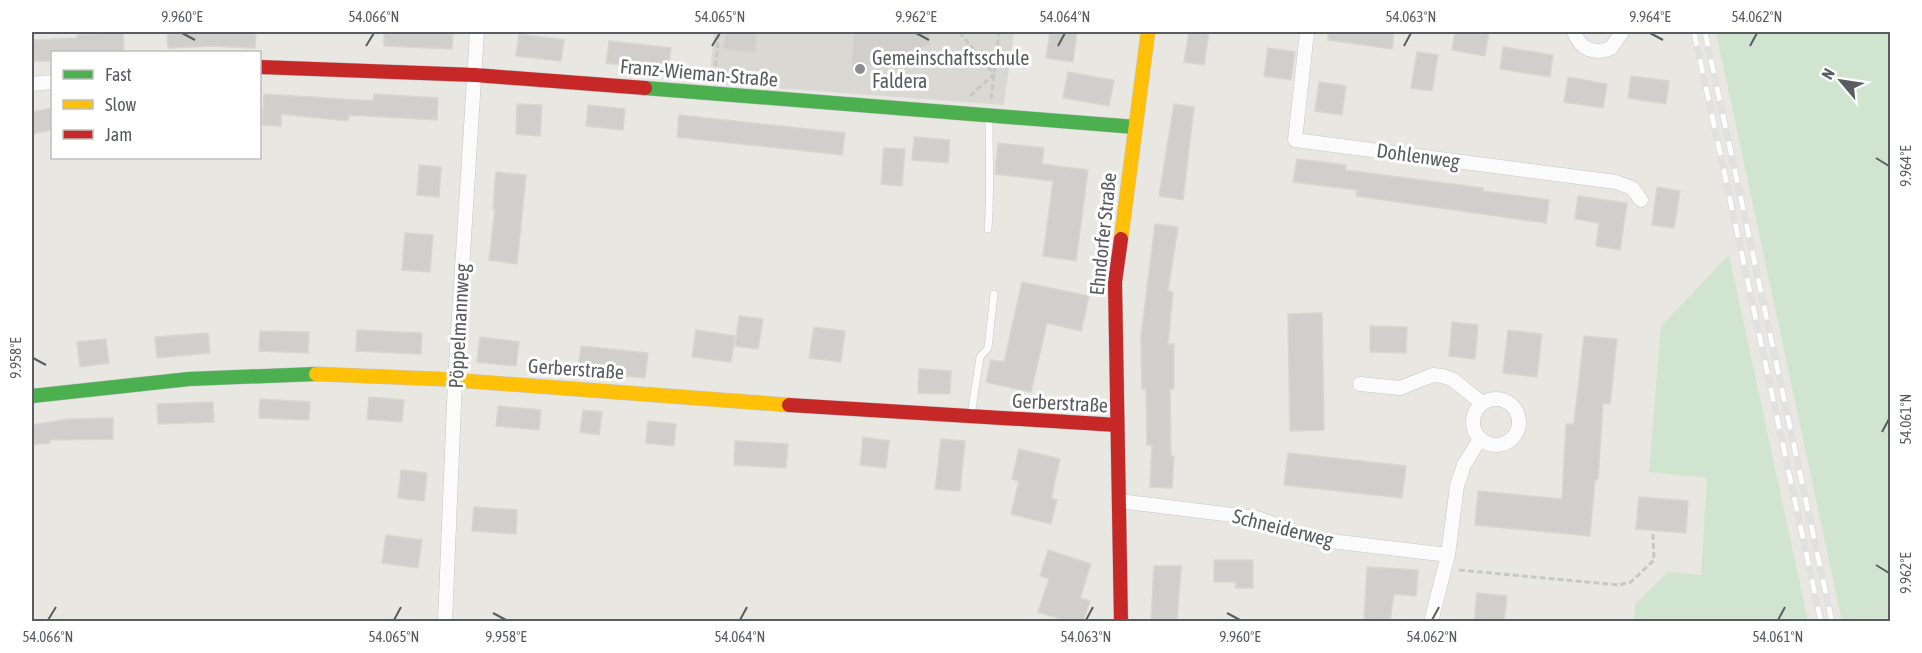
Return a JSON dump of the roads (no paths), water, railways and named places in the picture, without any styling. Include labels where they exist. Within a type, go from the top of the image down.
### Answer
[{"type":"street","name":"Pöppelmannweg","points":[[445,621],[455,380],[477,32]]},
{"type":"street","name":"Ehndorfer Straße","points":[[1121,621],[1115,282],[1148,32]]},
{"type":"street","name":"Dohlenweg","points":[[1307,32],[1295,140],[1616,182],[1632,188],[1641,200]]},
{"type":"street","points":[[1574,32],[1581,46],[1596,52],[1611,48],[1622,32]]},
{"type":"street","name":"Franz-Wieman-Straße","points":[[261,67],[475,75],[1135,127]]},
{"type":"street","points":[[32,84],[51,82]]},
{"type":"street","name":"Gerberstraße","points":[[32,396],[97,387],[212,377],[328,375],[455,380],[970,417],[1117,425]]},
{"type":"street","points":[[1360,384],[1400,388],[1433,375],[1442,376],[1452,379],[1482,403]]},
{"type":"street","points":[[1498,399],[1513,406],[1519,422],[1515,436],[1503,444],[1487,444],[1480,439],[1473,425],[1473,417],[1482,403],[1498,399]]},
{"type":"street","points":[[1431,621],[1448,555],[1457,486],[1464,465],[1480,439]]},
{"type":"street","name":"Schneiderweg","points":[[1119,501],[1257,518],[1314,539],[1448,555]]},
{"type":"lane","points":[[988,229],[991,189],[988,179],[989,116]]},
{"type":"lane","points":[[970,417],[980,357],[988,348],[994,294]]},
{"type":"railway","points":[[1694,32],[1821,622]]},
{"type":"railway","points":[[1705,32],[1832,622]]},
{"type":"place","name":"Gemeinschaftsschule Faldera","points":[[860,69]]}]
